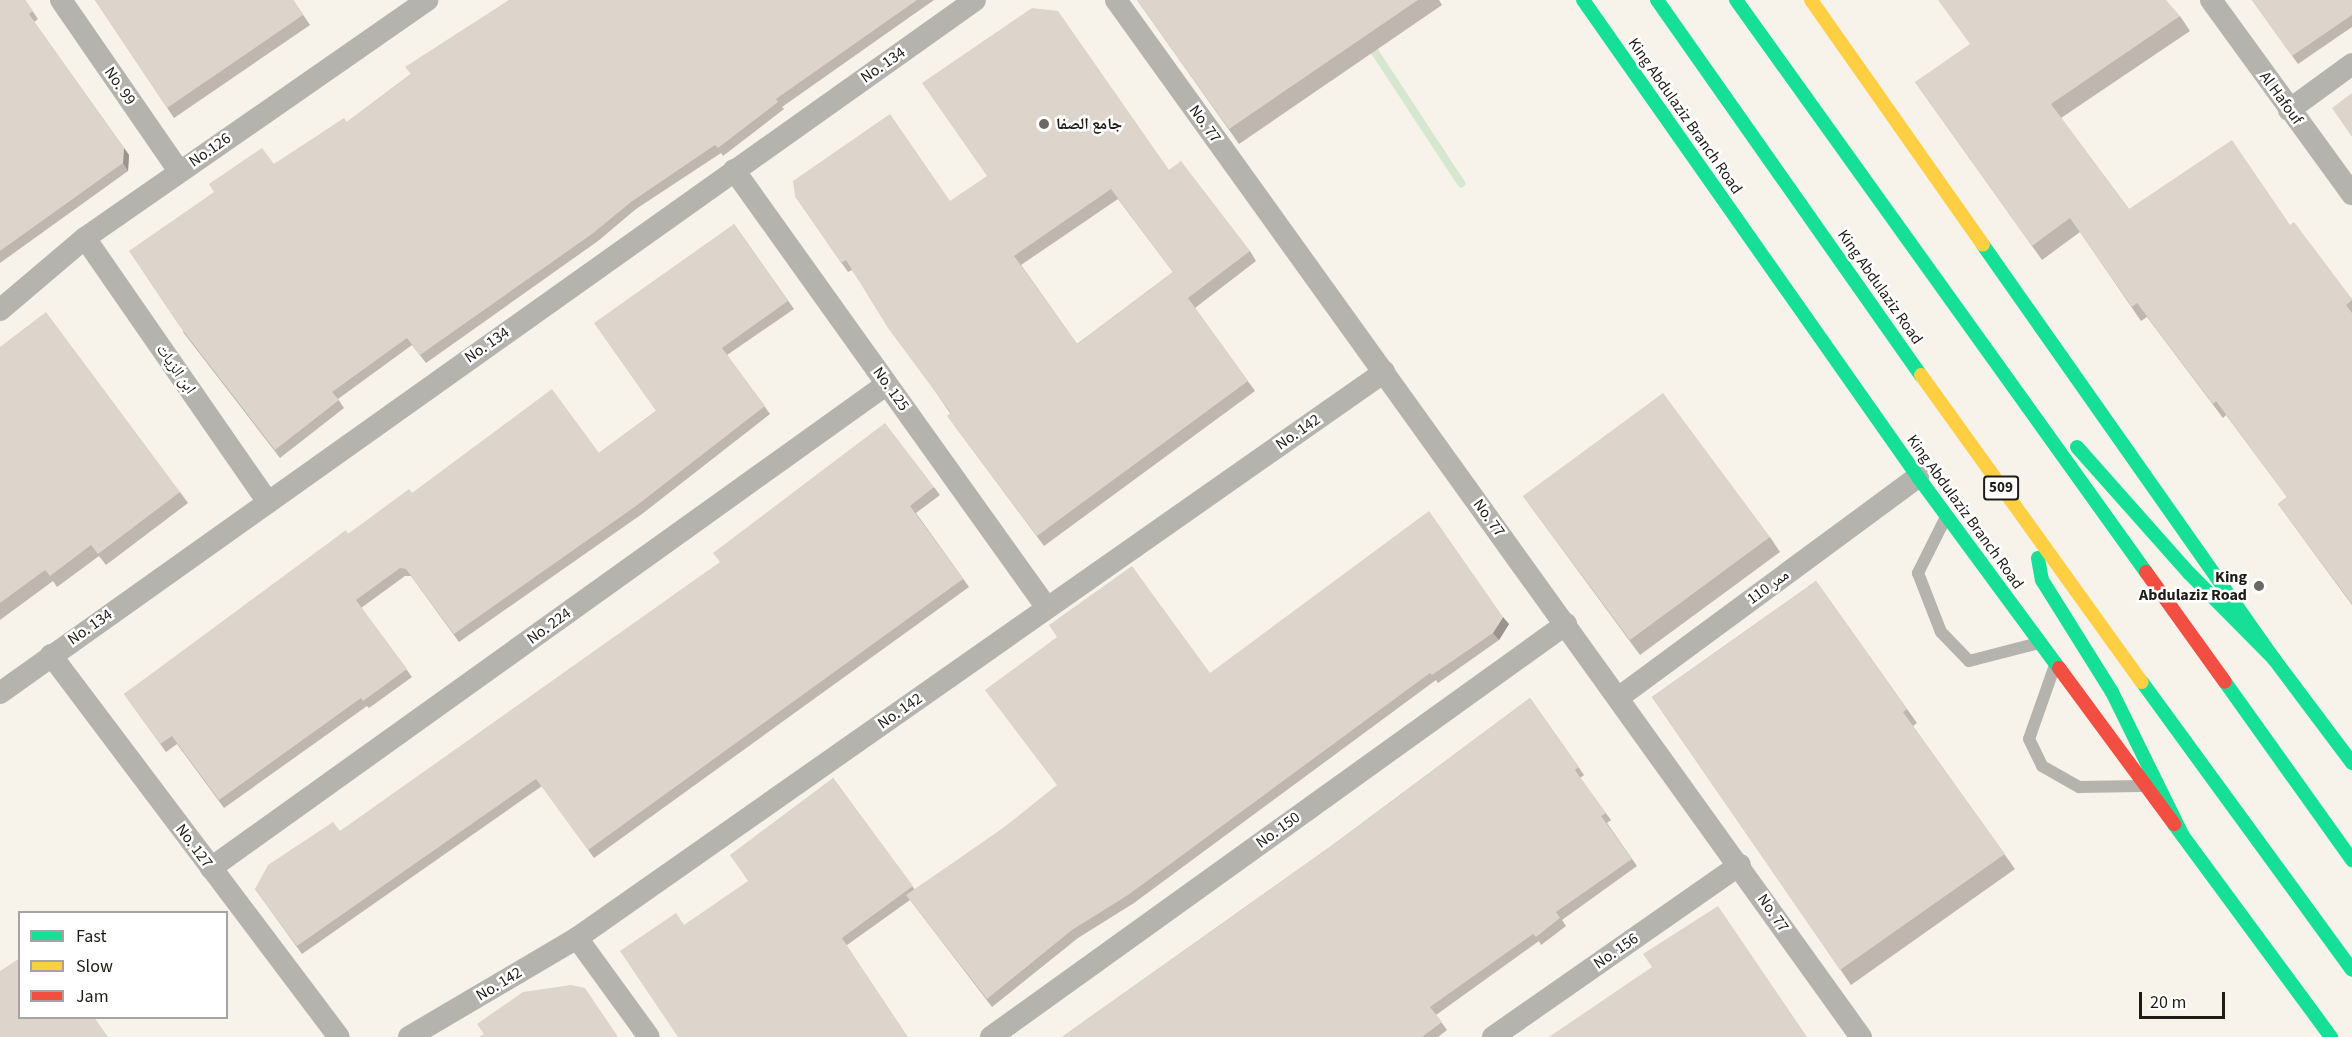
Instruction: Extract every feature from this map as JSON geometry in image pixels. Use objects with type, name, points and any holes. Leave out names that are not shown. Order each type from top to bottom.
[{"type":"main road","name":"King Abdulaziz Branch Road","points":[[1583,0],[1918,477],[2331,1037]]},
{"type":"main road","name":"King Abdulaziz Road","points":[[1657,0],[2033,533],[2352,970]]},
{"type":"main road","points":[[1736,0],[2352,860]]},
{"type":"main road","points":[[1811,0],[2274,659],[2352,763]]},
{"type":"main road","points":[[1994,362],[2121,493],[2189,573],[2274,659]]},
{"type":"main road","points":[[2033,533],[2042,580],[2112,692],[2183,837]]},
{"type":"street","name":"No. 99","points":[[61,0],[179,171]]},
{"type":"street","name":"No.126","points":[[0,310],[85,238],[428,0]]},
{"type":"street","name":"No. 134","points":[[0,693],[267,501],[975,0]]},
{"type":"street","name":"No. 77","points":[[1116,0],[1740,865],[1861,1037]]},
{"type":"street","name":"Al Hafouf","points":[[2211,0],[2352,194]]},
{"type":"street","points":[[2289,110],[2352,64]]},
{"type":"street","name":"No. 125","points":[[734,170],[1047,608]]},
{"type":"street","name":"ابن الزيات","points":[[85,238],[267,501]]},
{"type":"street","name":"No. 142","points":[[409,1037],[577,938],[1384,372]]},
{"type":"street","name":"No. 224","points":[[211,868],[887,384]]},
{"type":"street","name":"110 ممر","points":[[1618,698],[1918,477]]},
{"type":"street","name":"No. 150","points":[[991,1037],[1566,624]]},
{"type":"street","name":"No. 127","points":[[51,655],[339,1037]]},
{"type":"street","name":"No. 156","points":[[1493,1037],[1740,865]]},
{"type":"street","points":[[577,938],[649,1037]]},
{"type":"lane","points":[[1947,516],[1918,573],[1941,632],[1969,661],[2040,643]]},
{"type":"lane","points":[[2056,664],[2029,739],[2042,766],[2079,787],[2145,785]]},
{"type":"building","points":[[0,0],[25,0],[33,11],[29,14],[124,148],[123,163],[0,251]]},
{"type":"building","points":[[95,0],[293,0],[303,15],[167,108]]},
{"type":"building","points":[[509,0],[917,0],[776,99],[778,102],[718,148],[715,145],[631,202],[592,234],[420,355],[407,338],[332,392],[339,400],[275,450],[178,324],[129,251],[214,192],[209,184],[262,148],[274,164],[344,118],[347,122],[411,74],[405,67]]},
{"type":"building","points":[[1137,0],[1418,0],[1229,129]]},
{"type":"building","points":[[1938,0],[2166,0],[2180,16],[2051,104],[2129,209],[2232,140],[2290,225],[2294,222],[2352,299],[2346,305],[2352,313],[2352,604],[2278,504],[2287,497],[2216,401],[2213,404],[2137,303],[2132,307],[2070,218],[2032,246],[1915,82],[1970,44]]},
{"type":"building","points":[[2252,0],[2352,0],[2352,15],[2292,56]]},
{"type":"building","points":[[1032,8],[1058,11],[1169,170],[1181,161],[1250,251],[1188,298],[1248,381],[1037,536],[947,416],[951,413],[888,328],[846,260],[841,263],[795,196],[793,181],[890,114],[950,201],[987,176],[922,83]],"holes":[[[1111,189],[1173,272],[1077,344],[1014,256]]]},
{"type":"building","points":[[2352,93],[2352,137],[2332,108]]},
{"type":"building","points":[[734,224],[788,301],[722,348],[765,406],[636,506],[454,634],[406,569],[400,568],[356,600],[407,669],[363,701],[361,698],[219,800],[172,736],[160,744],[124,694],[346,530],[348,534],[409,489],[412,493],[552,389],[599,453],[656,411],[594,323]]},
{"type":"building","points":[[46,312],[180,492],[98,554],[91,545],[50,576],[45,570],[0,603],[0,347]]},
{"type":"building","points":[[1663,393],[1770,537],[1630,640],[1523,496]]},
{"type":"building","points":[[885,423],[934,487],[910,506],[963,579],[588,850],[536,779],[297,946],[255,889],[268,865],[333,822],[340,831],[720,562],[713,553]]},
{"type":"building","points":[[1429,511],[1503,617],[1493,633],[1432,675],[1430,673],[1128,895],[1072,930],[987,999],[906,895],[1002,829],[1057,785],[985,690],[1057,637],[1049,625],[1132,566],[1210,673]]},
{"type":"building","points":[[1816,581],[1907,709],[1903,712],[2005,854],[1840,970],[1652,697]]},
{"type":"building","points":[[1530,698],[1579,767],[1575,770],[1606,813],[1601,816],[1632,859],[1556,912],[1560,918],[1536,937],[1533,934],[1430,1007],[1442,1022],[1422,1037],[1062,1037],[1334,844]]},
{"type":"building","points":[[833,778],[913,886],[842,938],[908,1037],[678,1037],[620,951],[676,913],[684,925],[748,881],[730,855]]},
{"type":"building","points":[[1718,906],[1807,1037],[1549,1037],[1652,967],[1643,954]]},
{"type":"building","points":[[18,959],[18,1019],[95,1019],[108,1037],[0,1037],[0,971]]},
{"type":"building","points":[[571,985],[585,988],[618,1037],[479,1037],[484,1034],[477,1024],[523,992]]},
{"type":"waterway","points":[[1369,43],[1461,183]]},
{"type":"traffic: fast","points":[[1583,0],[1918,477],[2059,668]]},
{"type":"traffic: fast","points":[[1657,0],[1921,375]]},
{"type":"traffic: fast","points":[[1736,0],[2146,572]]},
{"type":"traffic: fast","points":[[1983,245],[2274,659],[2352,763]]},
{"type":"traffic: fast","points":[[2077,447],[2189,573],[2274,659]]},
{"type":"traffic: fast","points":[[2038,558],[2042,580],[2112,692],[2183,836]]},
{"type":"traffic: fast","points":[[2142,682],[2352,970]]},
{"type":"traffic: fast","points":[[2225,682],[2352,860]]},
{"type":"traffic: fast","points":[[2174,824],[2331,1037]]},
{"type":"traffic: slow","points":[[1811,0],[1983,245]]},
{"type":"traffic: slow","points":[[1921,375],[2142,682]]},
{"type":"traffic: jam","points":[[2146,572],[2225,682]]},
{"type":"traffic: jam","points":[[2059,668],[2174,824]]},
{"type":"place","name":"جامع الصفا","points":[[1044,124]]},
{"type":"place","name":"King Abdulaziz Road","points":[[2259,586]]}]
